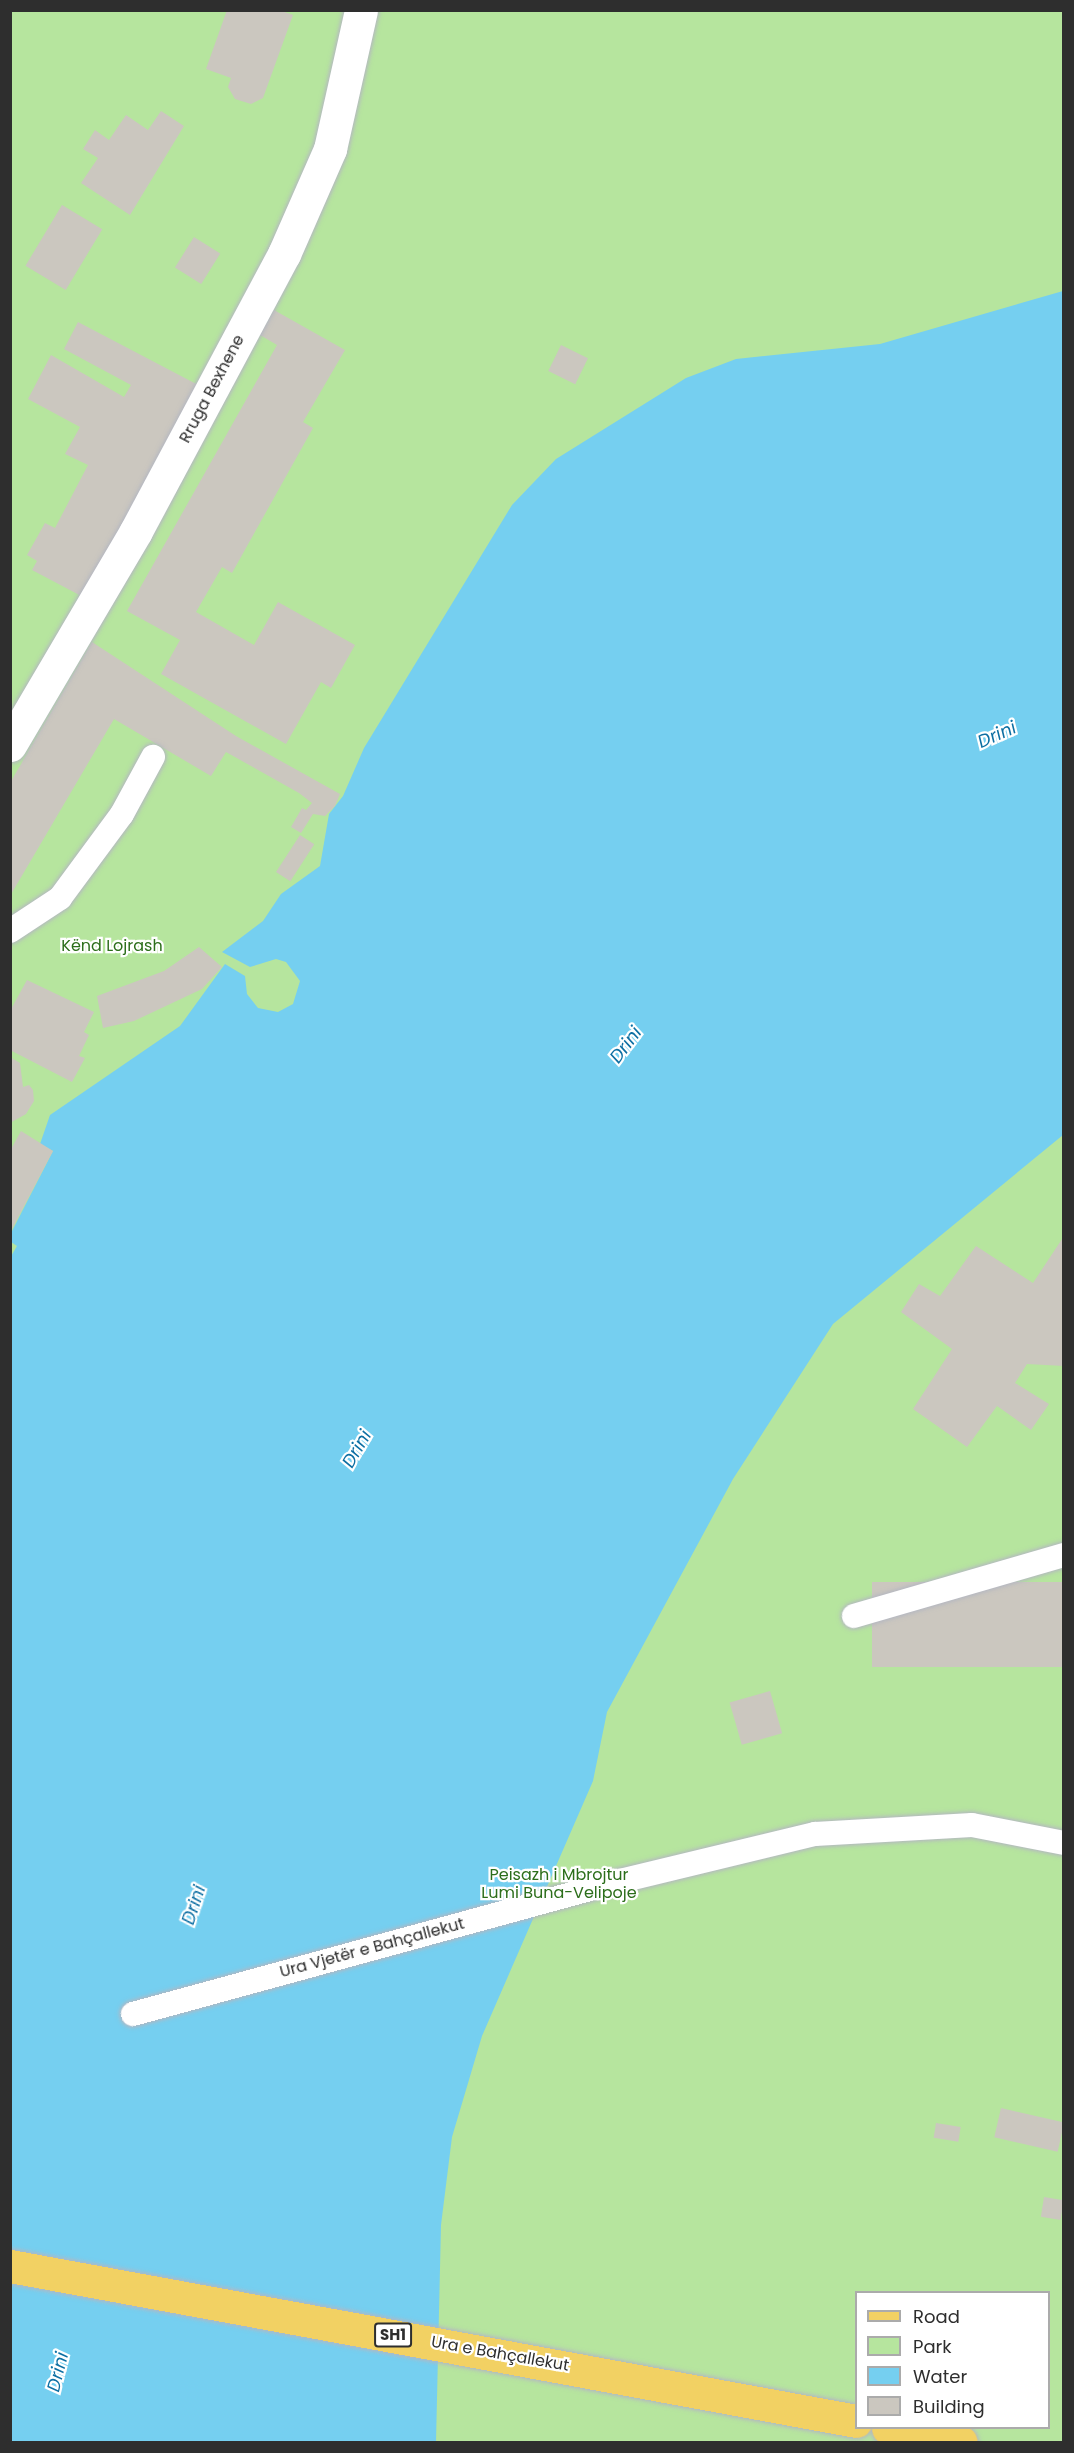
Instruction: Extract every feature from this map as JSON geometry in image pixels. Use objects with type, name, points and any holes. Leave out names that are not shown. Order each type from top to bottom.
[{"type":"main road","name":"Ura e Bahçallekut","points":[[10,2266],[776,2404],[855,2421]]},
{"type":"main road","points":[[898,2429],[961,2442]]},
{"type":"street","name":"Rruga Bexhene","points":[[10,745],[136,531],[284,254],[330,149],[362,10]]},
{"type":"lane","points":[[10,932],[60,898],[122,814],[153,757]]},
{"type":"lane","points":[[854,1616],[1064,1555]]},
{"type":"lane","name":"Ura Vjetër e Bahçallekut","points":[[133,2014],[612,1883],[815,1834],[906,1826],[972,1825],[1064,1843]]},
{"type":"green space","name":"Kënd Lojrash","points":[[11,11],[1063,11],[1063,449],[11,1820]]},
{"type":"green space","name":"Peisazh i Mbrojtur Lumi Buna-Velipoje","points":[[1063,473],[1063,2442],[11,2442]]},
{"type":"water","name":"Peisazh i Mbrojtur Lumi Buna-Velipoje","points":[[1063,291],[1063,1135],[833,1324],[733,1479],[607,1712],[593,1781],[482,2036],[452,2137],[441,2225],[436,2442],[11,2442],[10,1258],[17,1246],[11,1242],[11,1233],[53,1151],[40,1144],[50,1115],[180,1026],[225,964],[245,976],[247,994],[258,1008],[278,1012],[293,1004],[300,981],[286,962],[276,959],[250,967],[222,952],[263,921],[281,894],[320,866],[329,814],[343,796],[364,748],[512,505],[556,459],[686,378],[736,359],[880,344]]},
{"type":"building","points":[[227,10],[279,10],[293,15],[263,98],[251,104],[235,99],[228,87],[231,78],[206,69]]},
{"type":"building","points":[[161,111],[184,126],[130,215],[81,183],[98,158],[83,149],[95,130],[109,140],[126,115],[148,130]]},
{"type":"building","points":[[62,205],[102,229],[66,290],[25,266]]},
{"type":"building","points":[[194,237],[220,253],[201,284],[175,268]]},
{"type":"building","points":[[274,310],[345,350],[303,422],[313,428],[232,573],[222,567],[196,612],[254,645],[278,602],[355,645],[331,688],[321,682],[286,744],[161,674],[180,640],[127,611],[277,345],[260,335]]},
{"type":"building","points":[[78,322],[202,387],[85,598],[32,570],[37,561],[27,555],[45,523],[55,528],[88,465],[65,454],[80,427],[28,399],[51,355],[124,397],[131,385],[64,349]]},
{"type":"building","points":[[561,345],[588,358],[575,384],[548,371]]},
{"type":"building","points":[[92,642],[236,736],[340,794],[335,806],[325,816],[313,814],[301,833],[291,827],[302,808],[306,810],[312,803],[299,793],[226,752],[211,776],[114,719],[10,896],[10,783]]},
{"type":"building","points":[[300,835],[314,844],[290,881],[276,872]]},
{"type":"building","points":[[199,947],[222,967],[202,989],[134,1021],[103,1028],[97,996],[164,971]]},
{"type":"building","points":[[27,980],[94,1012],[84,1032],[89,1035],[79,1056],[85,1058],[72,1082],[10,1050],[10,1011]]},
{"type":"building","points":[[10,1057],[20,1063],[23,1087],[29,1085],[33,1090],[34,1101],[26,1114],[10,1123]]},
{"type":"building","points":[[21,1131],[53,1151],[10,1233],[10,1151]]},
{"type":"building","points":[[1064,1236],[1064,1366],[1027,1364],[1015,1383],[1049,1404],[1031,1430],[997,1406],[967,1447],[913,1409],[952,1349],[901,1312],[919,1284],[940,1296],[976,1246],[1033,1283]]},
{"type":"building","points":[[872,1582],[1064,1582],[1064,1667],[872,1667]]},
{"type":"building","points":[[770,1691],[782,1733],[742,1745],[730,1703]]},
{"type":"building","points":[[1001,2108],[1064,2123],[1058,2152],[994,2137]]},
{"type":"building","points":[[936,2123],[961,2127],[958,2142],[934,2138]]},
{"type":"building","points":[[1044,2197],[1064,2200],[1061,2220],[1041,2217]]},
{"type":"water label","name":"Drini","points":[[997,735]]},
{"type":"water label","name":"Drini","points":[[626,1045]]},
{"type":"water label","name":"Drini","points":[[357,1449]]},
{"type":"water label","name":"Drini","points":[[194,1905]]},
{"type":"water label","name":"Drini","points":[[58,2372]]}]
